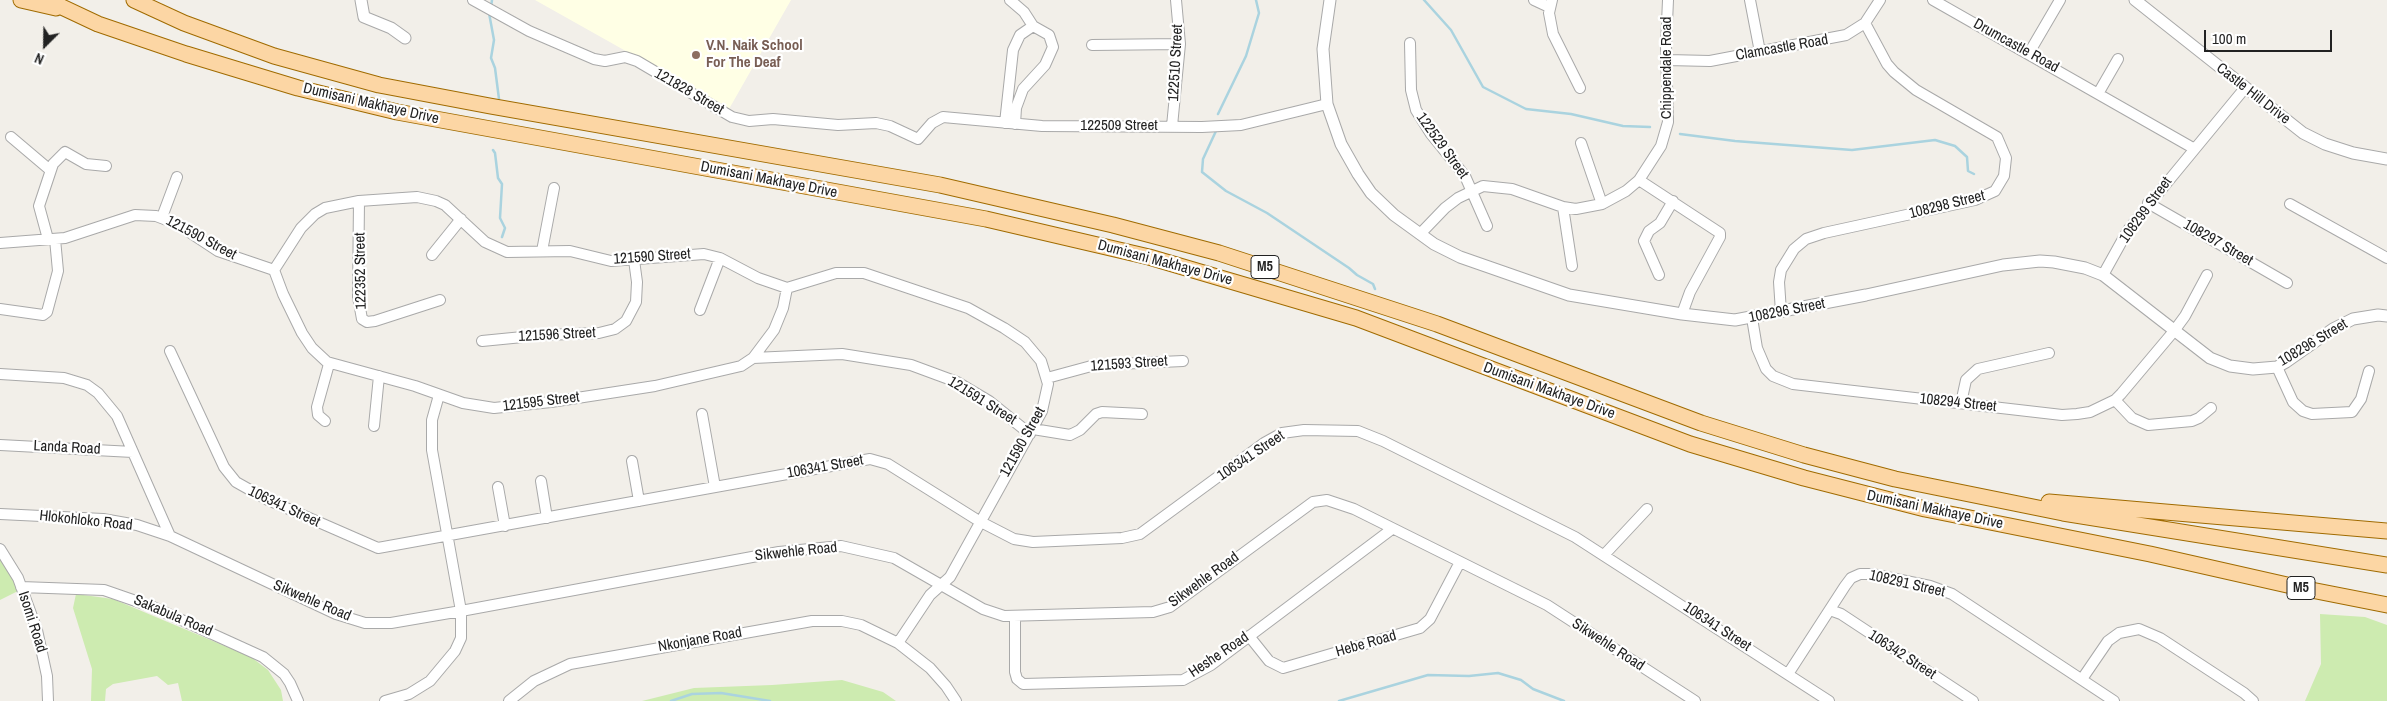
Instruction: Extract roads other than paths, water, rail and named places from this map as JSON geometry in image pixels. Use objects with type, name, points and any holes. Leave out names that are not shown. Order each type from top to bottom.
[{"type":"main road","points":[[21,0],[68,11]]},
{"type":"main road","name":"Dumisani Makhaye Drive","points":[[47,0],[68,11],[132,36],[289,86],[397,112],[986,219],[1149,257],[1356,318],[1690,444],[1804,478],[1925,509],[2150,554],[2387,605]]},
{"type":"main road","name":"Dumisani Makhaye Drive","points":[[134,0],[184,23],[266,53],[379,85],[472,103],[922,181],[1113,225],[1227,256],[1370,301],[1701,423],[1850,467],[1968,495],[2072,515],[2387,565]]},
{"type":"main road","points":[[1968,495],[2254,518],[2387,531]]},
{"type":"main road","points":[[2366,601],[2387,609]]},
{"type":"street","points":[[361,0],[364,17],[390,28],[405,38]]},
{"type":"street","name":"121828 Street","points":[[473,0],[529,32],[594,59],[605,61],[625,57],[637,61],[736,118],[749,121],[773,119],[838,125],[876,123],[890,126],[918,139]]},
{"type":"street","points":[[1010,0],[1024,12],[1033,26],[1049,35],[1054,47],[1045,65],[1023,89],[1010,124]]},
{"type":"street","name":"122510 Street","points":[[1172,126],[1180,44],[1176,0]]},
{"type":"street","name":"108296 Street","points":[[1330,0],[1323,50],[1327,104],[1341,144],[1371,192],[1394,215],[1420,234],[1460,256],[1569,295],[1720,320],[1752,318],[2022,262],[2040,260],[2068,264],[2103,275],[2210,358],[2230,366],[2252,369],[2276,367],[2345,323],[2362,317],[2387,316]]},
{"type":"street","points":[[1534,0],[1550,3],[1550,24],[1555,42],[1580,88]]},
{"type":"street","name":"Chippendale Road","points":[[1420,234],[1445,208],[1473,189],[1482,186],[1501,187],[1563,207],[1588,208],[1602,204],[1626,191],[1639,180],[1655,158],[1665,135],[1668,107],[1668,0]]},
{"type":"street","points":[[1750,0],[1760,52]]},
{"type":"street","points":[[1865,24],[1880,0]]},
{"type":"street","name":"Drumcastle Road","points":[[1934,0],[2099,92],[2194,148]]},
{"type":"street","points":[[2029,53],[2060,0]]},
{"type":"street","name":"Castle Hill Drive","points":[[2135,0],[2303,133],[2326,144],[2353,153],[2387,159]]},
{"type":"street","name":"Clamcastle Road","points":[[1667,60],[1710,61],[1760,52],[1846,35],[1865,24]]},
{"type":"street","name":"108298 Street","points":[[1781,312],[1779,282],[1781,270],[1794,249],[1806,240],[1824,233],[1975,200],[1995,191],[2004,176],[2006,158],[2002,144],[1997,137],[1916,90],[1894,72],[1865,24]]},
{"type":"street","points":[[1010,124],[1015,44],[1020,34],[1033,26]]},
{"type":"street","name":"122529 Street","points":[[1410,43],[1411,90],[1416,110],[1431,134],[1460,167],[1473,189],[1488,226]]},
{"type":"street","points":[[1092,45],[1180,44]]},
{"type":"street","points":[[2099,92],[2118,59]]},
{"type":"street","points":[[2194,148],[2245,88]]},
{"type":"street","name":"122509 Street","points":[[918,139],[932,123],[943,117],[1010,124],[1241,125],[1327,104]]},
{"type":"street","points":[[12,138],[50,170]]},
{"type":"street","points":[[1581,143],[1602,204]]},
{"type":"street","name":"108299 Street","points":[[2103,275],[2128,230],[2194,148]]},
{"type":"street","points":[[0,309],[43,315],[47,312],[58,271],[52,239],[39,206],[50,170],[65,152],[86,164],[106,166]]},
{"type":"street","points":[[162,217],[177,177]]},
{"type":"street","points":[[1639,180],[1718,230],[1720,237],[1690,292],[1682,314]]},
{"type":"street","points":[[542,251],[554,188]]},
{"type":"street","name":"121590 Street","points":[[0,243],[76,236],[134,215],[162,217],[177,224],[218,251],[274,270],[301,228],[315,214],[338,204],[359,201],[425,198],[444,205],[485,242],[501,250],[514,253],[570,252],[603,260],[634,260],[704,254],[720,258],[758,278],[787,288]]},
{"type":"street","name":"122352 Street","points":[[359,201],[358,297],[362,319],[366,322],[371,322],[440,300]]},
{"type":"street","points":[[1659,275],[1644,240],[1649,231],[1660,223],[1673,201]]},
{"type":"street","name":"108297 Street","points":[[2148,203],[2287,283]]},
{"type":"street","points":[[2290,204],[2387,258]]},
{"type":"street","points":[[1563,207],[1572,266]]},
{"type":"street","points":[[432,255],[461,219]]},
{"type":"street","points":[[700,310],[720,258]]},
{"type":"street","name":"121596 Street","points":[[482,341],[543,335],[599,333],[615,329],[626,321],[636,302],[637,282],[634,260]]},
{"type":"street","points":[[274,270],[282,294],[302,333],[312,348],[329,364],[317,407],[318,415],[325,421]]},
{"type":"street","points":[[787,288],[836,273],[854,272],[910,287],[968,308],[1004,328],[1033,350],[1041,361],[1047,378]]},
{"type":"street","name":"108294 Street","points":[[1752,318],[1761,359],[1773,376],[1792,384],[2062,415],[2077,414],[2090,412],[2115,400],[2174,331],[2207,275]]},
{"type":"street","name":"121595 Street","points":[[329,364],[379,376],[482,407],[507,408],[695,378],[736,368],[753,358],[774,330],[783,308],[787,288]]},
{"type":"street","name":"106341 Street","points":[[170,351],[224,467],[243,487],[372,547],[384,548],[860,461],[876,460],[888,464],[1006,536],[1026,541],[1133,537],[1148,529],[1274,437],[1288,431],[1352,430],[1372,436],[1575,537],[1829,701]]},
{"type":"street","points":[[1961,403],[1966,380],[1978,369],[2049,353]]},
{"type":"street","name":"121591 Street","points":[[753,358],[842,354],[911,365],[948,378],[989,401],[1032,431]]},
{"type":"street","name":"121593 Street","points":[[1047,378],[1095,365],[1183,361]]},
{"type":"street","points":[[2276,367],[2293,402],[2303,411],[2312,414],[2352,412],[2361,399],[2369,372]]},
{"type":"street","points":[[0,374],[64,378],[86,385],[98,393],[111,406],[170,536]]},
{"type":"street","points":[[374,426],[379,376]]},
{"type":"street","name":"121590 Street","points":[[980,521],[1032,431],[1046,399],[1047,378]]},
{"type":"street","points":[[385,701],[419,689],[445,665],[461,638],[461,611],[432,444],[432,420],[439,395]]},
{"type":"street","points":[[2115,400],[2132,418],[2148,424],[2192,421],[2200,418],[2211,408]]},
{"type":"street","points":[[1032,431],[1070,434],[1080,430],[1096,414],[1102,412],[1142,414]]},
{"type":"street","points":[[702,414],[715,487]]},
{"type":"street","name":"Landa Road","points":[[0,445],[133,452]]},
{"type":"street","points":[[632,461],[639,501]]},
{"type":"street","points":[[541,481],[547,518]]},
{"type":"street","points":[[498,487],[505,526]]},
{"type":"street","name":"Sikwehle Road","points":[[170,536],[352,620],[365,623],[392,623],[810,548],[840,546],[884,555],[907,564],[941,586],[983,609],[1015,617],[1153,612],[1170,607],[1295,514],[1318,500],[1334,501],[1547,605],[1695,701]]},
{"type":"street","points":[[1604,555],[1647,508]]},
{"type":"street","name":"Hlokohloko Road","points":[[0,514],[102,520],[136,525],[170,536]]},
{"type":"street","points":[[898,643],[930,594],[950,576],[980,521]]},
{"type":"street","name":"Heshe Road","points":[[1015,617],[1015,672],[1020,682],[1026,685],[1183,680],[1211,665],[1392,529]]},
{"type":"street","name":"Isomi Road","points":[[0,548],[22,587],[42,650],[48,701]]},
{"type":"street","name":"Hebe Road","points":[[1249,636],[1269,661],[1283,668],[1420,628],[1430,619],[1460,562]]},
{"type":"street","name":"108291 Street","points":[[1788,674],[1851,578],[1860,574],[1872,574],[1930,586],[1956,596],[2114,701]]},
{"type":"street","name":"Sakabula Road","points":[[22,587],[104,590],[153,607],[263,657],[284,674],[298,701]]},
{"type":"street","name":"106342 Street","points":[[1830,610],[1841,614],[1973,701]]},
{"type":"street","name":"Nkonjane Road","points":[[509,701],[534,682],[570,664],[785,624],[812,621],[842,621],[861,625],[898,643],[930,668],[956,701]]},
{"type":"street","points":[[2082,679],[2108,641],[2119,634],[2139,629],[2160,638],[2244,693],[2253,701]]},
{"type":"waterway","points":[[491,7],[492,0]]},
{"type":"waterway","points":[[1218,114],[1246,56],[1259,13],[1256,0]]},
{"type":"waterway","points":[[1424,0],[1451,30],[1483,87],[1526,109],[1571,114],[1623,126],[1650,127]]},
{"type":"waterway","points":[[489,13],[494,40],[491,58],[495,68],[499,99]]},
{"type":"waterway","points":[[1216,131],[1203,159],[1202,172],[1226,191],[1267,213],[1373,284],[1375,289]]},
{"type":"waterway","points":[[1680,134],[1735,141],[1852,150],[1935,140],[1955,146],[1967,157],[1968,171],[1974,174]]},
{"type":"waterway","points":[[493,150],[498,178],[502,184],[500,218],[505,228],[502,237]]},
{"type":"waterway","points":[[1339,701],[1428,675],[1469,676],[1498,673],[1521,680],[1533,689],[1564,701]]},
{"type":"waterway","points":[[671,701],[692,694],[721,693],[770,701]]},
{"type":"place","name":"V.N. Naik School For The Deaf","points":[[696,55]]}]
